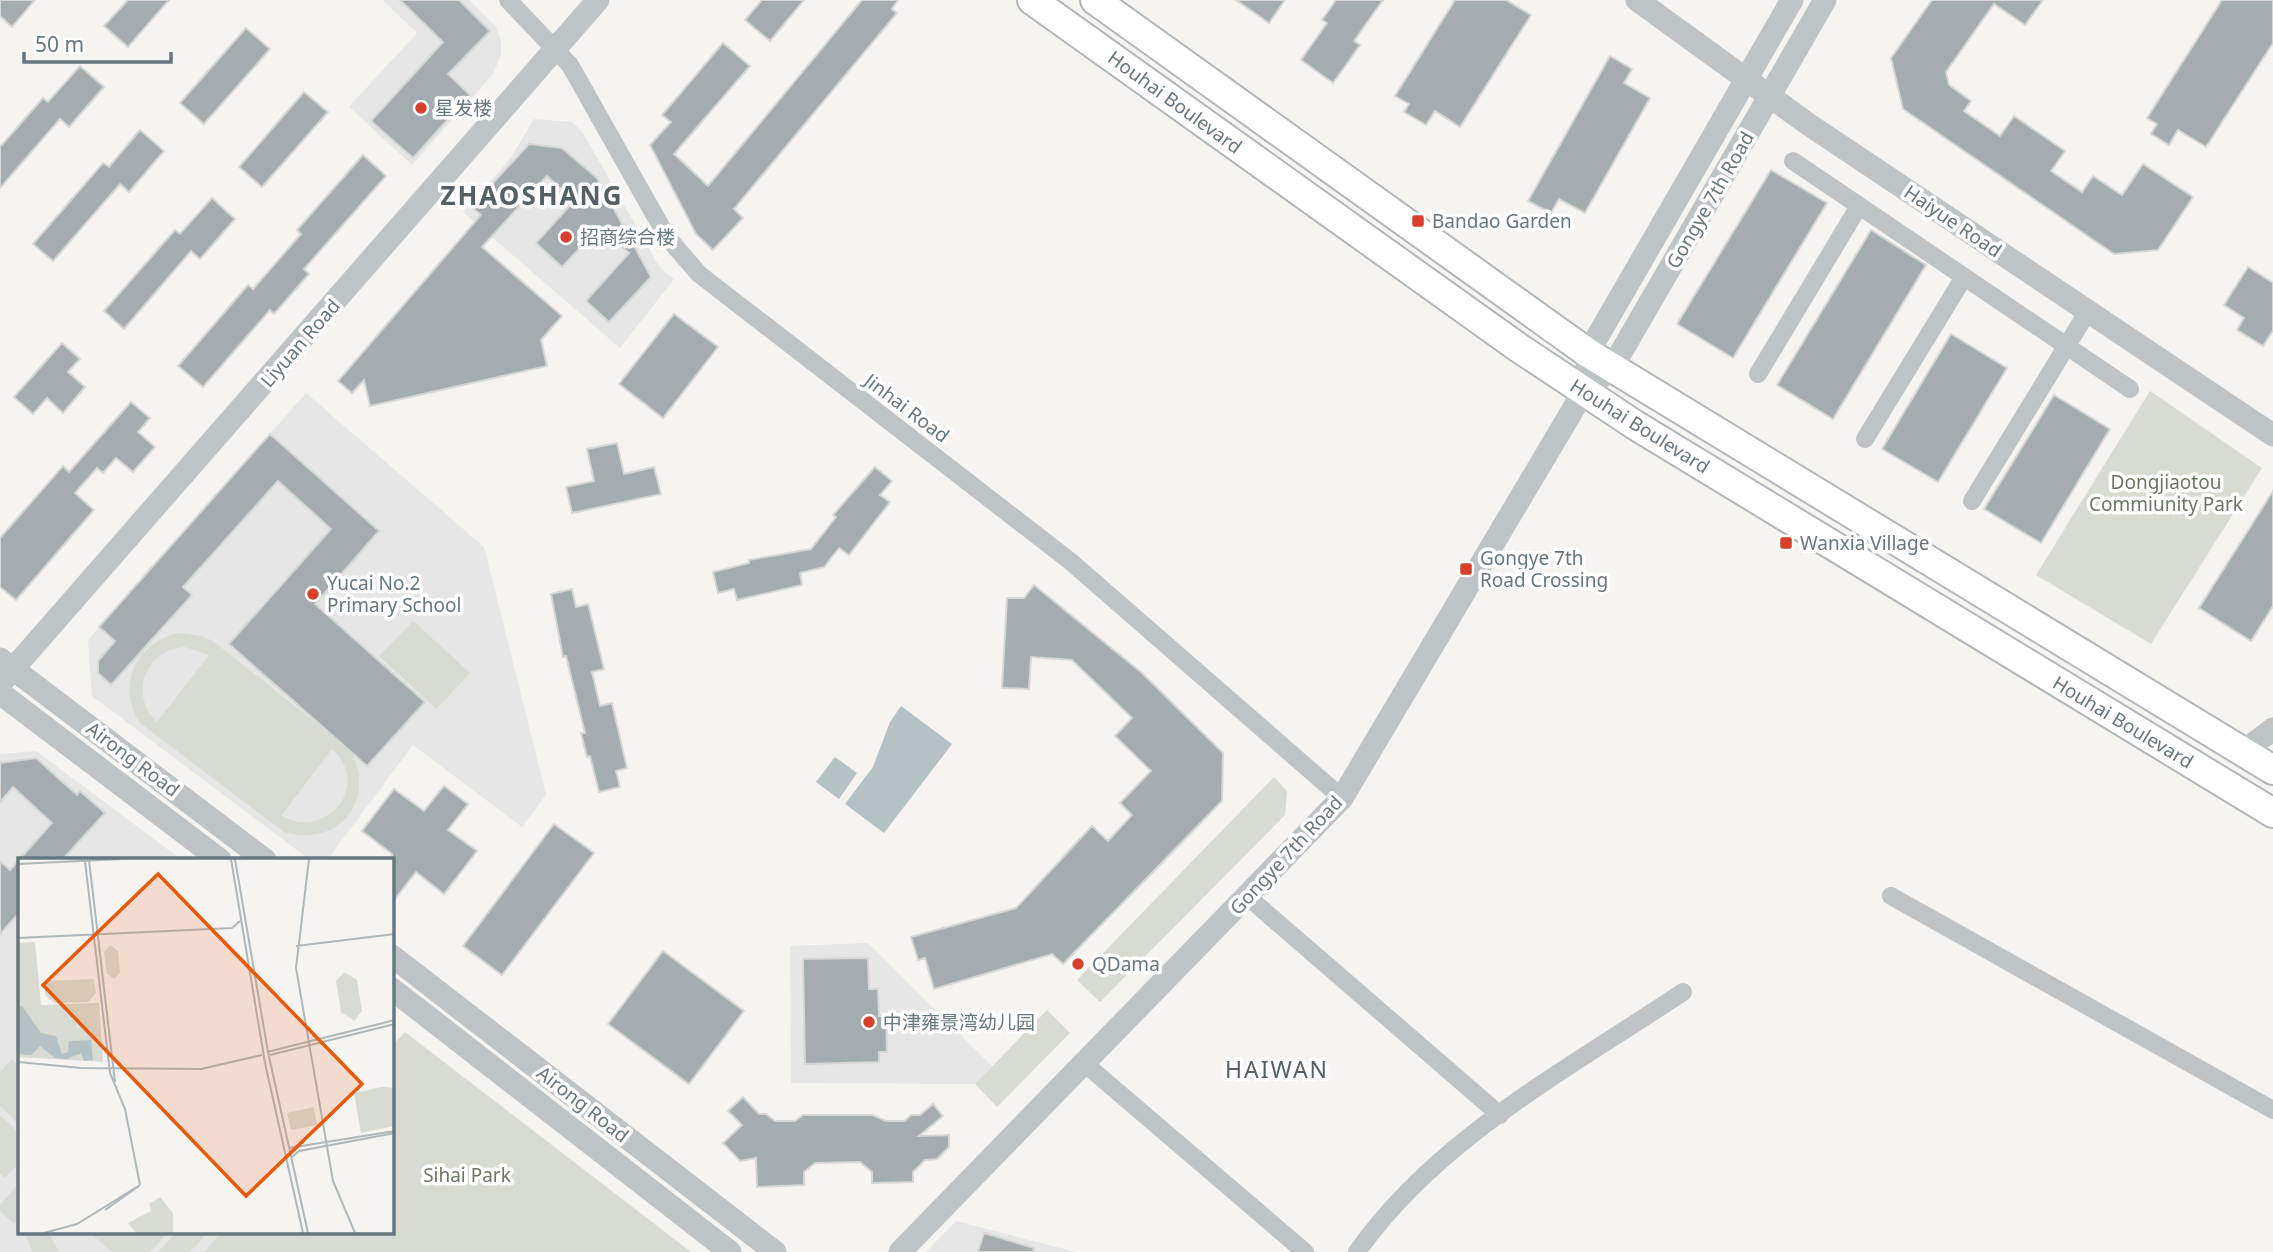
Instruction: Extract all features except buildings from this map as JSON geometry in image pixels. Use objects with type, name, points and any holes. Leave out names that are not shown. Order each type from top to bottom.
[{"type":"main road","name":"Houhai Boulevard","points":[[1032,0],[1584,391],[2273,813]]},
{"type":"main road","name":"Houhai Boulevard","points":[[1095,0],[1588,353],[2273,771]]},
{"type":"street","name":"Jinhai Road","points":[[508,0],[570,65],[667,237],[699,274],[1070,561],[1342,798]]},
{"type":"street","name":"Liyuan Road","points":[[5,671],[598,0]]},
{"type":"street","name":"Haiyue Road","points":[[1637,0],[1770,97],[2273,435]]},
{"type":"street","name":"Gongye 7th Road","points":[[1584,391],[1588,353],[1792,0]]},
{"type":"street","name":"Gongye 7th Road","points":[[900,1252],[1342,798],[1584,391],[1612,368],[1825,0]]},
{"type":"street","points":[[1793,161],[2130,390]]},
{"type":"street","points":[[1758,374],[1859,206]]},
{"type":"street","points":[[1866,439],[1964,277]]},
{"type":"street","points":[[1972,501],[2088,311]]},
{"type":"street","name":"Airong Road","points":[[5,671],[262,858]]},
{"type":"street","name":"Airong Road","points":[[0,693],[217,858]]},
{"type":"street","points":[[2243,752],[2273,729]]},
{"type":"street","points":[[1891,896],[2273,1110]]},
{"type":"street","points":[[1248,897],[1500,1115]]},
{"type":"street","name":"Airong Road","points":[[394,959],[775,1252]]},
{"type":"street","name":"Airong Road","points":[[394,991],[730,1252]]},
{"type":"street","points":[[1357,1252],[1401,1199],[1464,1142],[1683,992]]},
{"type":"street","points":[[1084,1063],[1305,1252]]},
{"type":"shaded area","points":[[383,0],[469,0],[496,27],[501,40],[501,55],[493,74],[412,165],[349,107],[417,33]]},
{"type":"shaded area","points":[[534,119],[572,122],[583,133],[660,268],[674,279],[620,348],[463,212],[510,159]]},
{"type":"shaded area","name":"Yucai No.2 Primary School","points":[[306,393],[484,547],[546,795],[522,827],[413,745],[328,858],[307,858],[92,696],[88,640]]},
{"type":"shaded area","points":[[901,706],[952,744],[884,833],[845,804],[873,767],[890,722]]},
{"type":"shaded area","points":[[36,751],[179,858],[18,858],[18,1234],[220,1234],[204,1252],[0,1252],[0,754]]},
{"type":"shaded area","points":[[835,757],[857,773],[839,799],[816,782]]},
{"type":"shaded area","name":"中津雍景湾幼儿园","points":[[868,943],[992,1066],[975,1084],[791,1083],[790,946]]},
{"type":"shaded area","points":[[956,1221],[1076,1252],[926,1252]]},
{"type":"green space","name":"Dongjiaotou Commiunity Park","points":[[2150,391],[2262,468],[2151,644],[2036,575]]},
{"type":"green space","points":[[413,621],[470,673],[436,709],[379,656]]},
{"type":"green space","points":[[178,633],[201,636],[213,641],[350,750],[357,768],[359,786],[356,802],[348,816],[321,833],[303,835],[284,832],[139,722],[130,693],[134,667],[151,646]],"holes":[[[185,647],[209,655],[157,722],[148,711],[144,699],[145,675],[160,656]],[[332,749],[343,763],[348,778],[346,792],[339,805],[328,815],[314,821],[298,822],[281,816]]]},
{"type":"green space","points":[[1274,777],[1287,791],[1285,815],[1100,1002],[1077,980]]},
{"type":"green space","points":[[1047,1010],[1070,1033],[997,1107],[975,1084]]},
{"type":"green space","name":"Sihai Park","points":[[405,1032],[691,1252],[204,1252],[220,1234],[394,1234],[394,1044]]},
{"type":"green space","points":[[12,1059],[18,1065],[18,1123],[0,1106],[0,1072]]},
{"type":"green space","points":[[0,1115],[18,1132],[18,1164],[5,1178],[0,1173]]},
{"type":"green space","points":[[18,1184],[18,1219],[14,1224],[0,1211],[0,1205]]},
{"type":"green space","points":[[25,1234],[50,1234],[59,1252],[32,1252]]},
{"type":"green space","points":[[91,1234],[166,1234],[150,1252],[112,1252]]},
{"type":"green space","points":[[175,1234],[206,1234],[190,1252],[158,1252]]},
{"type":"place","name":"星发楼","points":[[421,108]]},
{"type":"place","name":"Bandao Garden","points":[[1418,221]]},
{"type":"place","name":"招商综合楼","points":[[566,237]]},
{"type":"place","name":"Wanxia Village","points":[[1786,543]]},
{"type":"place","name":"Gongye 7th Road Crossing","points":[[1466,569]]},
{"type":"place","name":"Yucai No.2 Primary School","points":[[313,594]]},
{"type":"place","name":"QDama","points":[[1078,964]]},
{"type":"place","name":"中津雍景湾幼儿园","points":[[869,1022]]},
{"type":"district","name":"ZHAOSHANG","points":[[532,196]]},
{"type":"district","name":"HAIWAN","points":[[1277,1070]]}]
